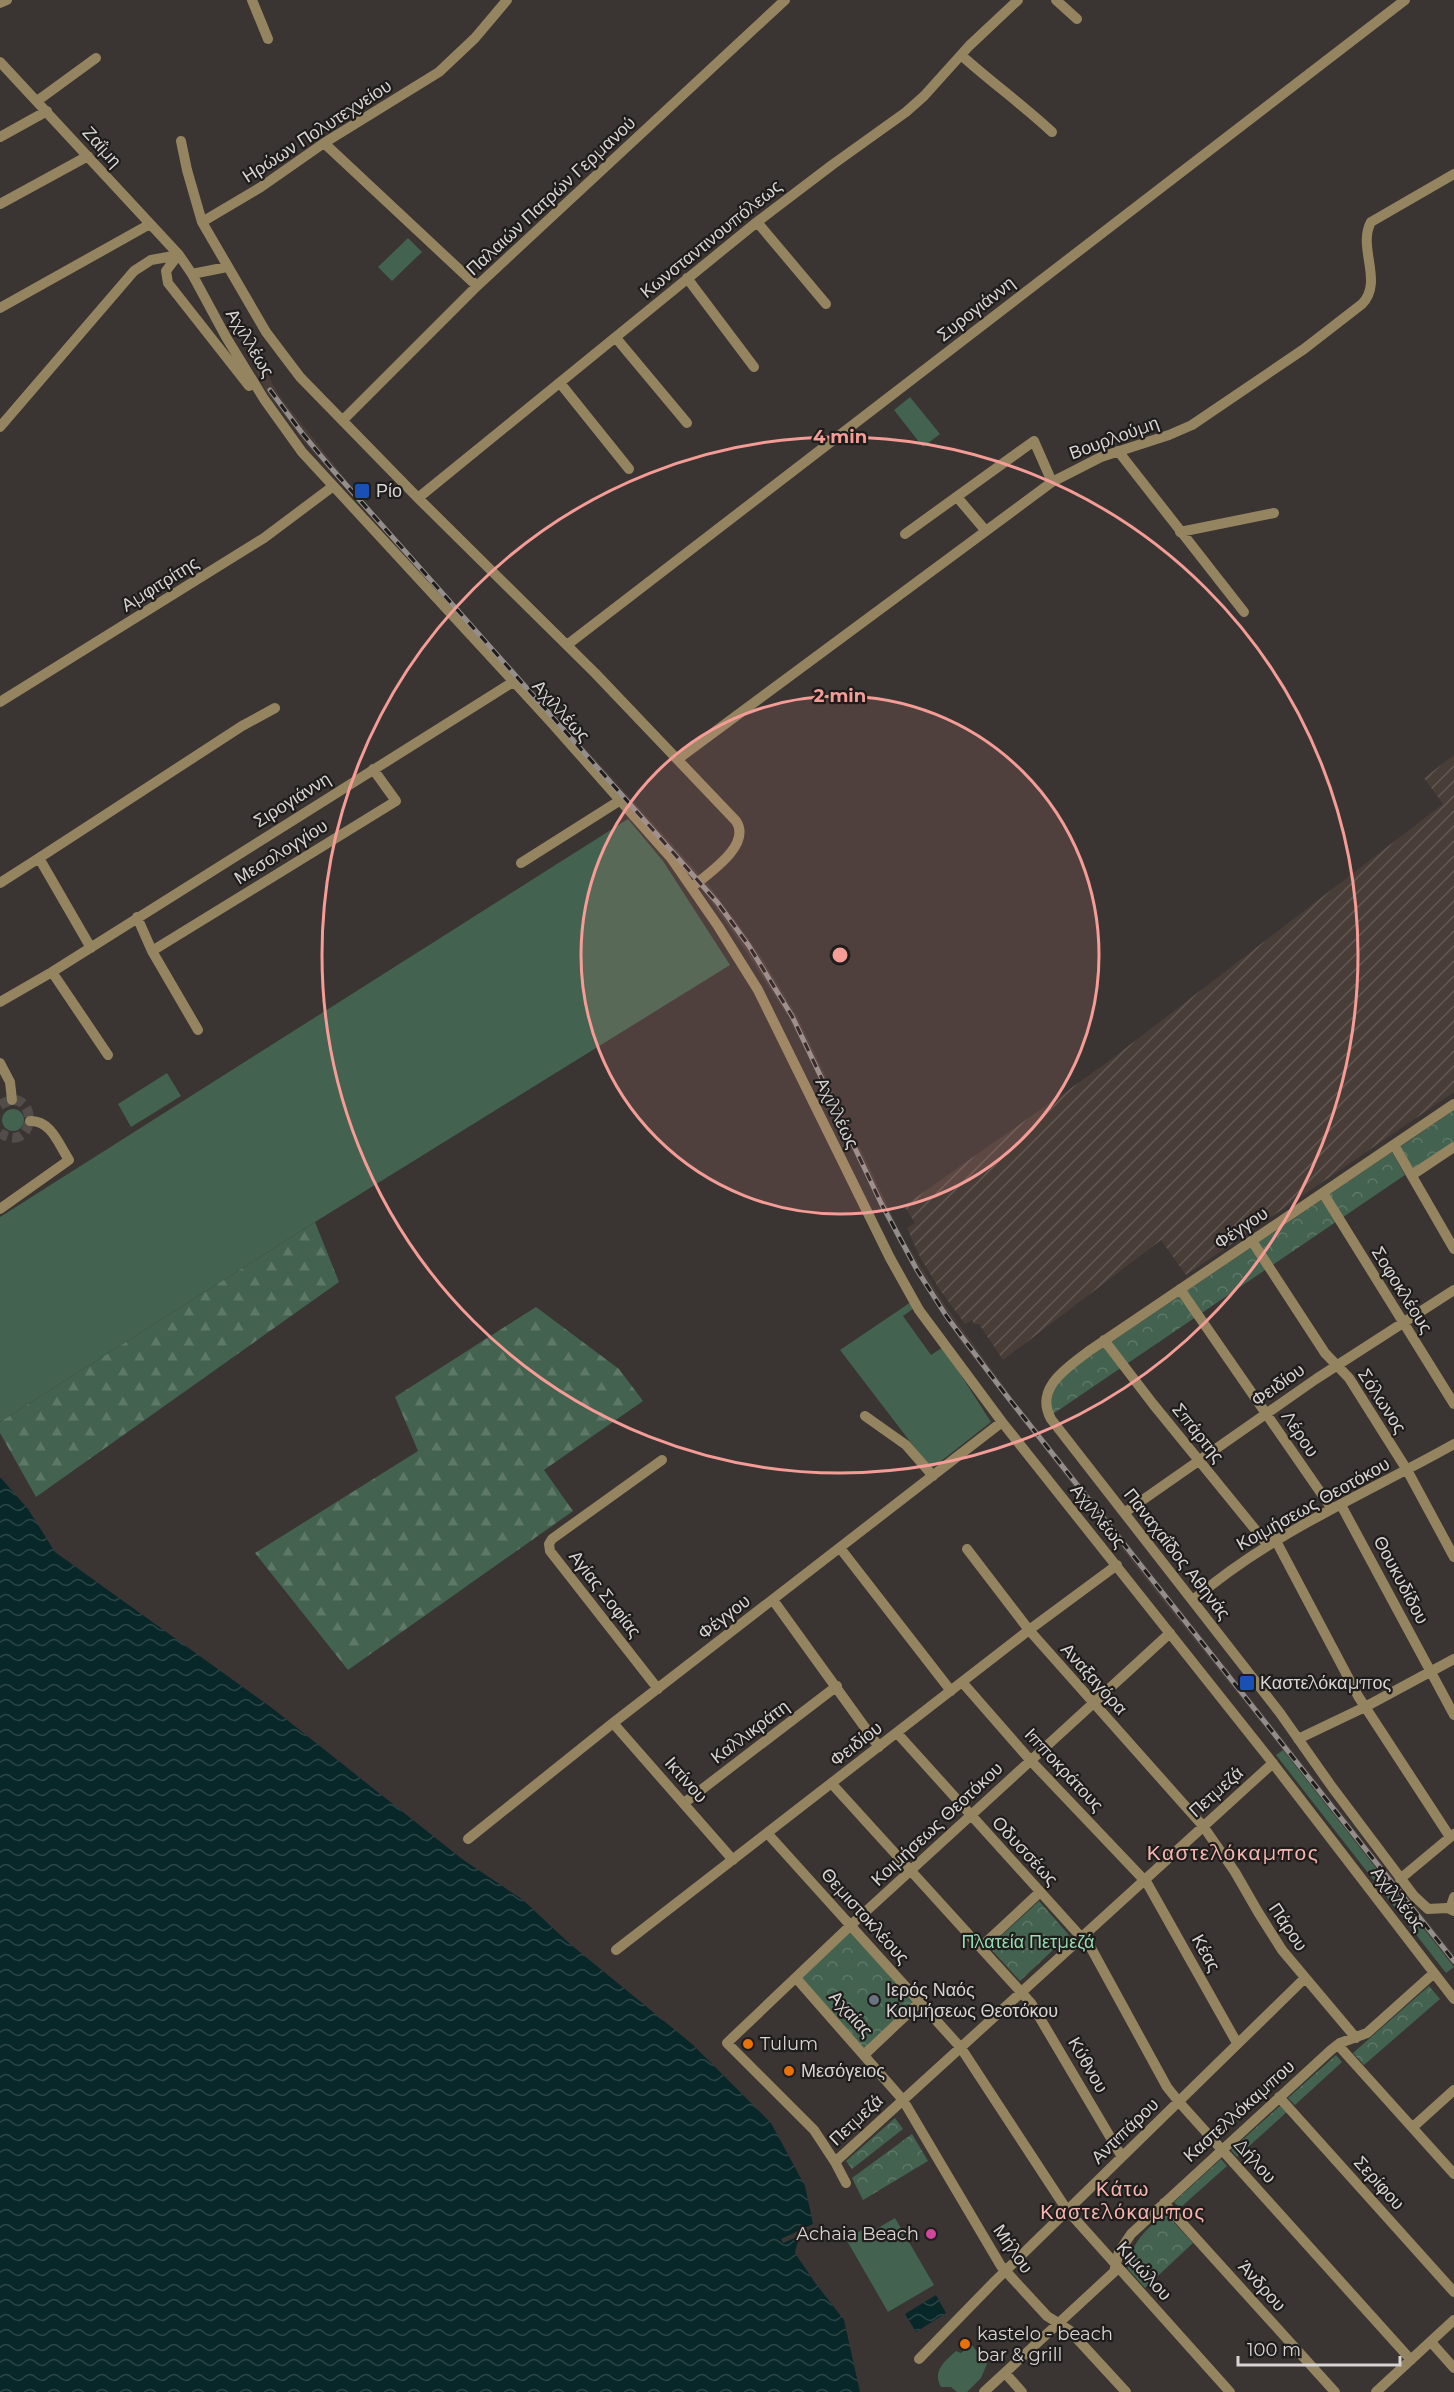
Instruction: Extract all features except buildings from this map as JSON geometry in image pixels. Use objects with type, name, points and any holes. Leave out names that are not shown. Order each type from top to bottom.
[{"type":"street","points":[[0,3],[7,0]]},
{"type":"street","points":[[252,0],[268,39]]},
{"type":"street","name":"Ηρώων Πολυτεχνείου","points":[[201,222],[261,187],[324,143],[439,72],[475,38],[507,0]]},
{"type":"street","name":"Παλαιών Πατρών Γερμανού","points":[[343,420],[477,286],[785,0]]},
{"type":"street","name":"Κωνσταντινουπόλεως","points":[[418,498],[757,222],[831,165],[906,112],[1018,0]]},
{"type":"street","points":[[1056,0],[1077,19]]},
{"type":"street","name":"Συρογιάννη","points":[[567,645],[1405,0]]},
{"type":"street","points":[[961,55],[1052,132]]},
{"type":"street","points":[[36,101],[96,58]]},
{"type":"street","name":"Ζαΐμη","points":[[0,62],[179,255]]},
{"type":"street","points":[[0,137],[46,111]]},
{"type":"street","points":[[181,141],[201,222],[275,345],[300,377],[418,498],[567,645],[733,817],[741,829],[737,846],[692,887]]},
{"type":"street","points":[[324,143],[477,286]]},
{"type":"street","points":[[0,204],[88,156]]},
{"type":"street","name":"Βουρλούμη","points":[[678,759],[1052,482],[1089,462],[1192,425],[1304,349],[1366,300],[1370,292],[1371,280],[1368,233],[1371,222],[1454,174]]},
{"type":"street","points":[[757,222],[826,304]]},
{"type":"street","points":[[0,308],[150,224]]},
{"type":"street","points":[[179,255],[166,271],[168,283],[250,387],[260,392]]},
{"type":"street","points":[[0,428],[134,271],[151,260],[179,255]]},
{"type":"street","name":"Αχιλλέως","points":[[179,255],[192,274],[226,337],[288,436],[550,721],[670,858],[692,887],[758,990],[907,1290],[939,1337],[1002,1422],[1273,1763],[1454,1998]]},
{"type":"street","points":[[192,274],[228,267]]},
{"type":"street","points":[[687,278],[754,367]]},
{"type":"street","points":[[616,338],[687,423]]},
{"type":"street","points":[[560,383],[629,470]]},
{"type":"street","points":[[905,534],[1034,441],[1052,482]]},
{"type":"street","points":[[1118,451],[1244,612]]},
{"type":"street","name":"Αμφιτρίτης","points":[[0,702],[256,543],[333,487]]},
{"type":"street","points":[[957,498],[985,530]]},
{"type":"street","points":[[1180,532],[1274,513]]},
{"type":"street","name":"Σιρογιάννη","points":[[0,1002],[91,948],[513,682]]},
{"type":"street","points":[[0,883],[242,726],[274,708]]},
{"type":"street","name":"Μεσολογγίου","points":[[152,951],[396,801],[373,769]]},
{"type":"street","points":[[521,863],[619,801]]},
{"type":"street","points":[[39,858],[91,948]]},
{"type":"street","points":[[137,917],[152,951],[198,1030]]},
{"type":"street","points":[[52,972],[108,1055]]},
{"type":"street","points":[[0,1063],[10,1082],[12,1100]]},
{"type":"street","name":"Φέγγου","points":[[1050,1385],[1104,1340],[1454,1104]]},
{"type":"street","points":[[0,1209],[69,1160],[46,1125],[38,1121],[30,1121]]},
{"type":"street","points":[[1394,1145],[1454,1249]]},
{"type":"street","points":[[1412,1175],[1454,1147]]},
{"type":"street","name":"Σοφοκλέους","points":[[1323,1193],[1402,1322],[1452,1397]]},
{"type":"street","name":"Σόλωνος","points":[[1252,1241],[1325,1353],[1349,1378],[1407,1470],[1454,1557]]},
{"type":"street","name":"Λέρου","points":[[1180,1290],[1266,1413],[1336,1507]]},
{"type":"street","name":"Φειδίου","points":[[1124,1513],[1266,1413],[1454,1290]]},
{"type":"street","name":"Σπάρτης","points":[[1104,1340],[1199,1461],[1271,1542],[1365,1707],[1452,1836]]},
{"type":"street","name":"Παναχαΐδος Αθηνάς","points":[[1050,1385],[1046,1407],[1049,1416],[1298,1739],[1400,1879],[1426,1908],[1452,1910]]},
{"type":"street","points":[[865,1416],[906,1445],[933,1476]]},
{"type":"street","name":"Φέγγου","points":[[468,1839],[1002,1422]]},
{"type":"street","name":"Κοιμήσεως Θεοτόκου","points":[[1192,1600],[1224,1574],[1271,1542],[1454,1444]]},
{"type":"street","name":"Αγίας Σοφίας","points":[[658,1689],[550,1551],[549,1544],[552,1539],[662,1460]]},
{"type":"street","name":"Θουκυδίδου","points":[[1336,1507],[1431,1671]]},
{"type":"street","points":[[840,1548],[951,1691]]},
{"type":"street","name":"Αναξαγόρα","points":[[967,1549],[1029,1630],[1203,1826]]},
{"type":"street","name":"Φειδίου","points":[[616,1950],[1029,1630],[1117,1565]]},
{"type":"street","points":[[773,1600],[879,1747]]},
{"type":"street","name":"Κοιμήσεως Θεοτόκου","points":[[835,2162],[814,2130],[727,2043],[851,1925],[1170,1633]]},
{"type":"street","points":[[1298,1739],[1365,1707],[1454,1659]]},
{"type":"street","points":[[1431,1671],[1454,1714]]},
{"type":"street","name":"Ιπποκράτους","points":[[962,1682],[1031,1761],[1144,1879]]},
{"type":"street","name":"Καλλικράτη","points":[[684,1803],[837,1686]]},
{"type":"street","name":"Ικτίνου","points":[[614,1723],[733,1860]]},
{"type":"street","name":"Οδυσσέως","points":[[897,1733],[1081,1937]]},
{"type":"street","name":"Πετμεζά","points":[[835,2162],[1273,1763]]},
{"type":"street","name":"Κύθνου","points":[[832,1784],[1022,1992],[1040,2016],[1122,2157]]},
{"type":"street","name":"Πάρου","points":[[1203,1826],[1235,1872],[1269,1930],[1305,1978],[1356,2038]]},
{"type":"street","name":"Θεμιστοκλέους","points":[[768,1834],[961,2048]]},
{"type":"street","points":[[1400,1879],[1452,1836]]},
{"type":"street","name":"Κέας","points":[[1144,1879],[1159,1901],[1237,2043]]},
{"type":"street","points":[[981,1947],[1040,1892]]},
{"type":"street","points":[[1452,1910],[1454,1896]]},
{"type":"street","name":"Δήλου","points":[[1081,1937],[1091,1948],[1167,2087],[1411,2360]]},
{"type":"street","name":"Καστελλόκαμπου","points":[[1117,2265],[1119,2252],[1128,2237],[1222,2149],[1338,2044],[1367,2033],[1434,1973]]},
{"type":"street","name":"Αχαίας","points":[[796,1978],[903,2100]]},
{"type":"street","name":"Αντιπάρου","points":[[918,2359],[1305,1978]]},
{"type":"street","points":[[865,2054],[920,2002]]},
{"type":"street","points":[[1338,2044],[1454,2174]]},
{"type":"street","name":"Κιμώλου","points":[[961,2048],[1067,2210],[1230,2392]]},
{"type":"street","points":[[1413,2127],[1454,2090]]},
{"type":"street","name":"Σερίφου","points":[[1279,2097],[1454,2292]]},
{"type":"street","name":"Μήλου","points":[[903,2100],[1005,2271],[1043,2312],[1070,2330],[1126,2392]]},
{"type":"street","points":[[835,2162],[846,2183]]},
{"type":"street","name":"Άνδρου","points":[[1164,2203],[1335,2392]]},
{"type":"street","points":[[1101,2248],[1119,2252]]},
{"type":"street","points":[[984,2392],[1109,2277],[1117,2265]]},
{"type":"street","points":[[1376,2392],[1454,2320]]},
{"type":"street","points":[[1431,2342],[1454,2368]]},
{"type":"street","points":[[1005,2373],[1022,2392]]},
{"type":"shaded area","points":[[262,364],[279,395],[348,482],[707,883],[736,921],[762,958],[797,1016],[902,1236],[945,1305],[1012,1397],[1454,1955],[1454,1967],[1158,1595],[961,1342],[919,1279],[898,1242],[789,1018],[702,889],[304,442],[266,391],[254,368]]},
{"type":"shaded area","points":[[1454,755],[1454,1092],[1186,1275],[1161,1240],[1003,1360],[979,1324],[974,1324],[972,1320],[965,1324],[940,1290],[920,1257],[907,1228],[915,1223],[904,1206],[1105,1064],[1443,804],[1424,778]]},
{"type":"green space","points":[[408,238],[422,252],[392,281],[378,267]]},
{"type":"green space","points":[[910,397],[940,434],[923,447],[894,410]]},
{"type":"green space","points":[[628,819],[663,861],[730,965],[315,1222],[0,1422],[0,1217]]},
{"type":"green space","points":[[167,1073],[181,1096],[131,1127],[118,1104]]},
{"type":"green space","points":[[13,1109],[21,1112],[24,1120],[21,1128],[13,1131],[5,1128],[2,1120],[5,1112]]},
{"type":"green space","points":[[1454,1110],[1454,1143],[1414,1170],[1400,1147]]},
{"type":"green space","points":[[1392,1152],[1405,1175],[1053,1414],[1050,1407],[1055,1383],[1082,1362]]},
{"type":"green space","points":[[315,1222],[339,1282],[36,1497],[0,1433],[0,1422]]},
{"type":"green space","points":[[911,1302],[914,1308],[903,1316],[931,1355],[943,1347],[991,1422],[931,1469],[840,1350]]},
{"type":"green space","points":[[536,1307],[619,1369],[643,1401],[544,1470],[573,1511],[348,1670],[255,1553],[418,1451],[395,1397]]},
{"type":"green space","points":[[1283,1750],[1454,1967],[1446,1973],[1276,1755]]},
{"type":"green space","name":"Πλατεία Πετμεζά","points":[[1039,1901],[1069,1935],[1020,1981],[989,1947]]},
{"type":"green space","points":[[851,1925],[920,2002],[865,2054],[796,1978]]},
{"type":"green space","points":[[1429,1986],[1440,1999],[1364,2065],[1353,2053]]},
{"type":"green space","points":[[1336,2055],[1342,2062],[1295,2105],[1288,2098]]},
{"type":"green space","points":[[1282,2104],[1288,2111],[1237,2157],[1231,2150]]},
{"type":"green space","points":[[895,2118],[903,2129],[852,2169],[846,2161]]},
{"type":"green space","points":[[912,2134],[928,2161],[863,2200],[852,2178]]},
{"type":"green space","points":[[1221,2159],[1227,2166],[1180,2208],[1174,2202]]},
{"type":"green space","points":[[1165,2213],[1193,2243],[1145,2288],[1128,2269],[1129,2260],[1140,2237]]},
{"type":"green space","points":[[895,2218],[934,2285],[888,2312],[846,2239],[869,2226],[873,2231]]},
{"type":"green space","points":[[971,2344],[987,2364],[981,2378],[967,2392],[957,2392],[951,2387],[941,2387],[938,2376],[941,2367],[956,2351],[961,2353]]},
{"type":"water","points":[[0,1477],[28,1509],[55,1552],[272,1708],[462,1859],[523,1900],[570,1944],[692,2044],[771,2123],[805,2186],[813,2224],[781,2239],[783,2243],[799,2236],[795,2253],[844,2320],[860,2392],[0,2392]]},
{"type":"water","points":[[936,2295],[946,2313],[916,2332],[905,2314]]},
{"type":"tunnel","points":[[0,1105],[13,1100],[22,1103],[29,1119],[22,1135],[13,1138],[0,1133]]},
{"type":"railway","points":[[270,390],[332,469],[717,902],[749,946],[792,1016],[881,1203],[917,1270],[947,1317],[1006,1395],[1454,1961]]},
{"type":"place","name":"Ρίο","points":[[362,491]]},
{"type":"place","name":"Καστελόκαμπος","points":[[1247,1683]]},
{"type":"place","name":"Ιερός Ναός Κοιμήσεως Θεοτόκου","points":[[874,2000]]},
{"type":"place","name":"Tulum","points":[[748,2044]]},
{"type":"place","name":"Μεσόγειος","points":[[789,2071]]},
{"type":"place","name":"Achaia Beach","points":[[931,2234]]},
{"type":"place","name":"kastelo - beach bar & grill","points":[[965,2344]]},
{"type":"district","name":"Καστελόκαμπος","points":[[1233,1853]]},
{"type":"district","name":"Κάτω Καστελόκαμπος","points":[[1123,2200]]}]
